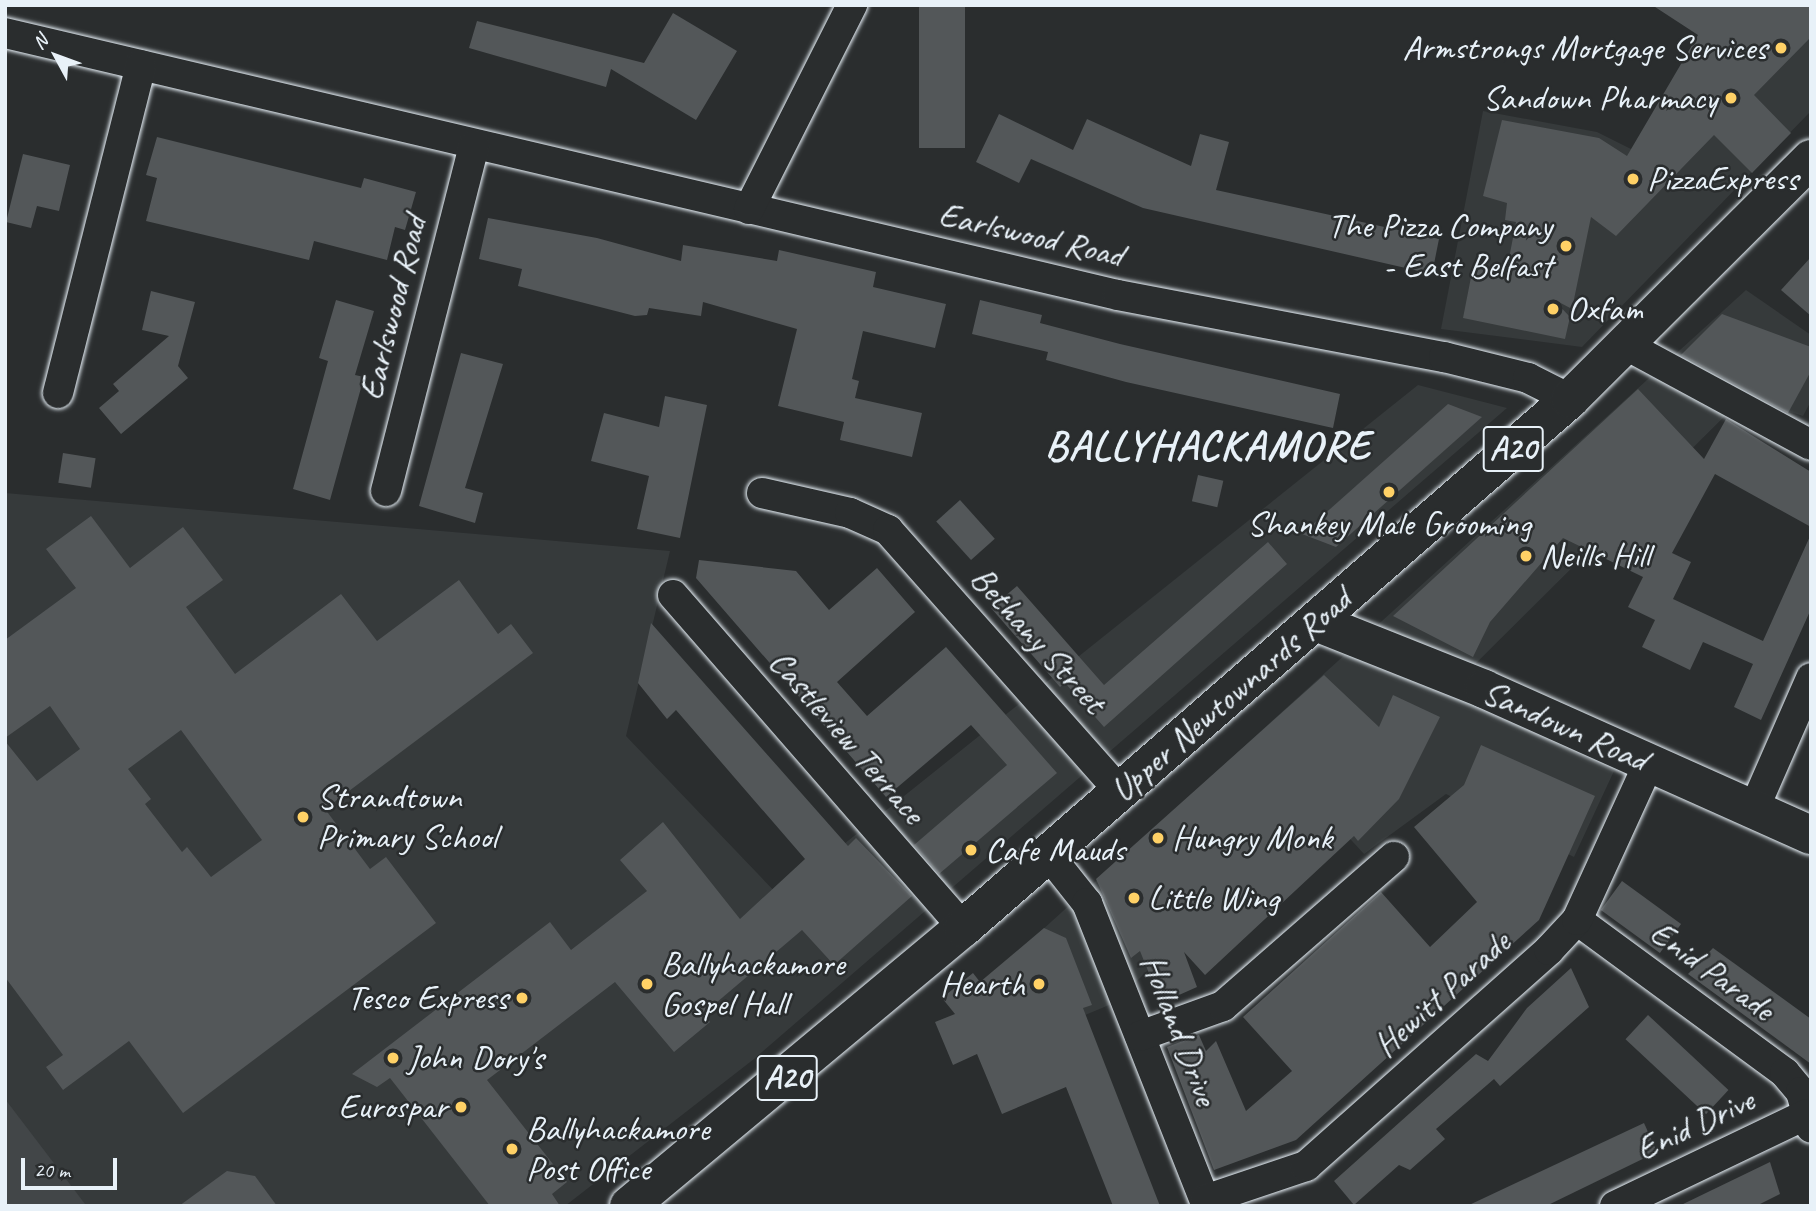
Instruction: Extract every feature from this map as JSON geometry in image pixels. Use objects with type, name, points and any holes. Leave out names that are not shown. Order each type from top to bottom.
[{"type":"main road","name":"Upper Newtownards Road","points":[[629,1206],[963,928],[1570,398],[1810,163]]},
{"type":"main road","name":"Sandown Road","points":[[1316,622],[1649,763],[1811,835]]},
{"type":"street","points":[[749,209],[852,5]]},
{"type":"street","name":"Earlswood Road","points":[[5,33],[1118,295],[1444,357],[1546,383],[1570,398]]},
{"type":"street","points":[[58,393],[141,65]]},
{"type":"street","name":"Earlswood Road","points":[[386,491],[474,145]]},
{"type":"street","points":[[1626,345],[1811,445]]},
{"type":"street","name":"Bethany Street","points":[[762,493],[850,513],[897,540],[1120,791]]},
{"type":"street","name":"Castleview Terrace","points":[[673,595],[963,928]]},
{"type":"street","points":[[1753,811],[1811,678]]},
{"type":"street","name":"Hewitt Parade","points":[[1206,1203],[1306,1166],[1577,920],[1649,763]]},
{"type":"street","name":"Holland Drive","points":[[1048,854],[1087,903],[1206,1203]]},
{"type":"street","points":[[1140,1036],[1223,1006],[1394,857]]},
{"type":"street","name":"Enid Parade","points":[[1577,920],[1786,1073],[1801,1092],[1809,1121]]},
{"type":"street","name":"Enid Drive","points":[[1615,1206],[1809,1121]]},
{"type":"shaded area","points":[[1811,5],[1811,111],[1582,347],[1441,329],[1483,111],[1597,132],[1631,149]]},
{"type":"shaded area","points":[[1746,290],[1811,335],[1811,401],[1803,416],[1744,397],[1447,692],[1614,771],[1574,857],[1446,794],[1364,854],[1319,805],[1114,1003],[1025,1040],[996,972]]},
{"type":"shaded area","name":"Strandtown Primary School","points":[[1418,385],[1507,408],[754,1059],[565,1206],[5,1206],[5,493],[670,551],[626,736],[779,896]]},
{"type":"shaded area","points":[[5,1099],[85,1204],[85,1206],[5,1206]]},
{"type":"building","points":[[919,5],[965,5],[965,148],[919,148]]},
{"type":"building","points":[[1652,5],[1811,5],[1811,37],[1754,95],[1791,133],[1752,173],[1714,135],[1616,236],[1591,217],[1572,309],[1553,299],[1570,317],[1565,339],[1463,318],[1473,267],[1506,274],[1516,222],[1505,220],[1507,203],[1483,196],[1502,120],[1599,138],[1627,156],[1698,35]]},
{"type":"building","points":[[673,13],[737,51],[696,120],[611,69],[606,87],[469,48],[477,21],[644,63]]},
{"type":"building","points":[[999,114],[1073,150],[1087,119],[1191,166],[1200,134],[1229,142],[1216,190],[1439,239],[1432,274],[1143,208],[1031,159],[1019,183],[976,162]]},
{"type":"building","points":[[157,137],[361,188],[364,178],[416,192],[405,230],[395,227],[387,260],[314,241],[309,260],[146,221],[157,178],[146,175]]},
{"type":"building","points":[[23,154],[70,165],[59,211],[37,206],[31,228],[6,222]]},
{"type":"building","points":[[488,218],[597,238],[681,261],[683,245],[777,261],[779,250],[876,272],[873,287],[946,304],[935,348],[863,331],[852,379],[859,381],[855,398],[922,413],[912,457],[840,440],[844,422],[778,406],[797,329],[703,302],[701,316],[649,308],[647,315],[635,316],[518,286],[522,269],[479,259]]},
{"type":"building","points":[[1811,257],[1811,316],[1781,290]]},
{"type":"building","points":[[151,291],[195,302],[178,366],[188,378],[121,434],[99,408],[119,391],[113,384],[169,336],[142,330]]},
{"type":"building","points":[[336,300],[374,311],[355,375],[364,377],[330,500],[293,489],[328,361],[319,358]]},
{"type":"building","points":[[980,300],[1042,315],[1040,323],[1120,344],[1340,394],[1333,428],[1126,382],[1046,360],[1048,352],[972,334]]},
{"type":"building","points":[[1722,314],[1811,347],[1811,371],[1788,413],[1681,355]]},
{"type":"building","points":[[461,353],[503,364],[465,488],[483,493],[475,523],[419,506]]},
{"type":"building","points":[[1638,389],[1704,459],[1726,419],[1811,472],[1811,527],[1715,474],[1672,553],[1691,562],[1673,599],[1763,641],[1811,534],[1811,609],[1761,720],[1734,707],[1753,664],[1703,642],[1690,670],[1642,647],[1655,620],[1628,607],[1643,577],[1563,538],[1490,622],[1473,657],[1393,616]]},
{"type":"building","points":[[665,396],[707,405],[680,538],[637,529],[649,476],[591,461],[604,413],[659,427]]},
{"type":"building","points":[[1448,404],[1482,417],[1336,547],[1302,534]]},
{"type":"building","points":[[63,453],[96,458],[91,488],[58,483]]},
{"type":"building","points":[[1198,475],[1223,481],[1217,507],[1192,501]]},
{"type":"building","points":[[960,500],[995,539],[971,560],[936,521]]},
{"type":"building","points":[[91,516],[130,568],[183,527],[223,580],[186,607],[235,674],[341,594],[377,641],[459,580],[498,634],[511,624],[533,653],[325,809],[370,869],[386,857],[436,923],[183,1113],[129,1041],[63,1090],[46,1067],[63,1055],[5,977],[5,741],[37,781],[80,749],[50,706],[5,738],[5,640],[76,588],[46,549]],"holes":[[[181,730],[262,840],[211,877],[187,847],[182,852],[145,804],[151,799],[128,769]]]},
{"type":"building","points":[[1268,542],[1287,564],[1104,727],[1065,683],[1060,687],[991,608],[1017,586],[1104,685]]},
{"type":"building","points":[[699,560],[796,571],[829,610],[877,568],[915,612],[837,682],[867,716],[946,647],[1057,773],[939,874],[914,845],[1007,765],[971,725],[886,797],[696,578]]},
{"type":"building","points":[[651,623],[848,846],[856,838],[912,896],[834,965],[802,930],[703,1014],[710,1022],[674,1052],[615,982],[487,1080],[567,1182],[552,1194],[560,1206],[490,1206],[390,1078],[377,1087],[352,1074],[550,922],[571,950],[647,891],[620,860],[663,822],[740,919],[805,859],[676,710],[667,719],[638,683]]},
{"type":"building","points":[[1324,675],[1379,727],[1393,695],[1440,717],[1399,799],[1358,841],[1354,836],[1205,975],[1184,952],[1197,987],[1161,1003],[1140,951],[1131,958],[1096,879]]},
{"type":"building","points":[[1481,745],[1595,796],[1539,920],[1296,1140],[1214,1170],[1167,1047],[1199,1035],[1206,1051],[1216,1041],[1246,1111],[1292,1071],[1243,1017],[1381,892],[1430,947],[1477,902],[1414,827],[1464,785]]},
{"type":"building","points":[[1622,881],[1681,924],[1660,953],[1601,910]]},
{"type":"building","points":[[1044,928],[1066,938],[1092,1005],[1083,1008],[1160,1206],[1113,1206],[1066,1087],[1002,1114],[977,1054],[953,1065],[935,1022],[955,1014],[942,998],[973,973],[980,982]]},
{"type":"building","points":[[1713,948],[1811,1019],[1811,1064],[1688,974]]},
{"type":"building","points":[[1571,968],[1589,1007],[1500,1086],[1494,1079],[1436,1129],[1445,1139],[1410,1170],[1399,1165],[1354,1205],[1334,1181],[1476,1054],[1488,1061],[1527,1008]]},
{"type":"building","points":[[1648,1015],[1728,1090],[1706,1114],[1625,1039]]},
{"type":"building","points":[[1644,1123],[1657,1152],[1546,1206],[1467,1206]]},
{"type":"building","points":[[1770,1162],[1780,1194],[1756,1206],[1679,1206]]},
{"type":"building","points":[[227,1171],[255,1176],[277,1206],[179,1206]]},
{"type":"place","name":"Armstrongs Mortgage Services","points":[[1781,48]]},
{"type":"place","name":"Sandown Pharmacy","points":[[1731,98]]},
{"type":"place","name":"PizzaExpress","points":[[1633,179]]},
{"type":"place","name":"The Pizza Company - East Belfast","points":[[1566,246]]},
{"type":"place","name":"Oxfam","points":[[1553,309]]},
{"type":"place","name":"Shankey Male Grooming","points":[[1389,492]]},
{"type":"place","name":"Neills Hill","points":[[1526,556]]},
{"type":"place","name":"Strandtown Primary School","points":[[303,817]]},
{"type":"place","name":"Hungry Monk","points":[[1158,838]]},
{"type":"place","name":"Cafe Mauds","points":[[971,850]]},
{"type":"place","name":"Little Wing","points":[[1134,898]]},
{"type":"place","name":"Ballyhackamore Gospel Hall","points":[[647,984]]},
{"type":"place","name":"Hearth","points":[[1039,984]]},
{"type":"place","name":"Tesco Express","points":[[522,998]]},
{"type":"place","name":"John Dory's","points":[[393,1058]]},
{"type":"place","name":"Eurospar","points":[[461,1107]]},
{"type":"place","name":"Ballyhackamore Post Office","points":[[512,1149]]},
{"type":"district","name":"BALLYHACKAMORE","points":[[1208,446]]}]
